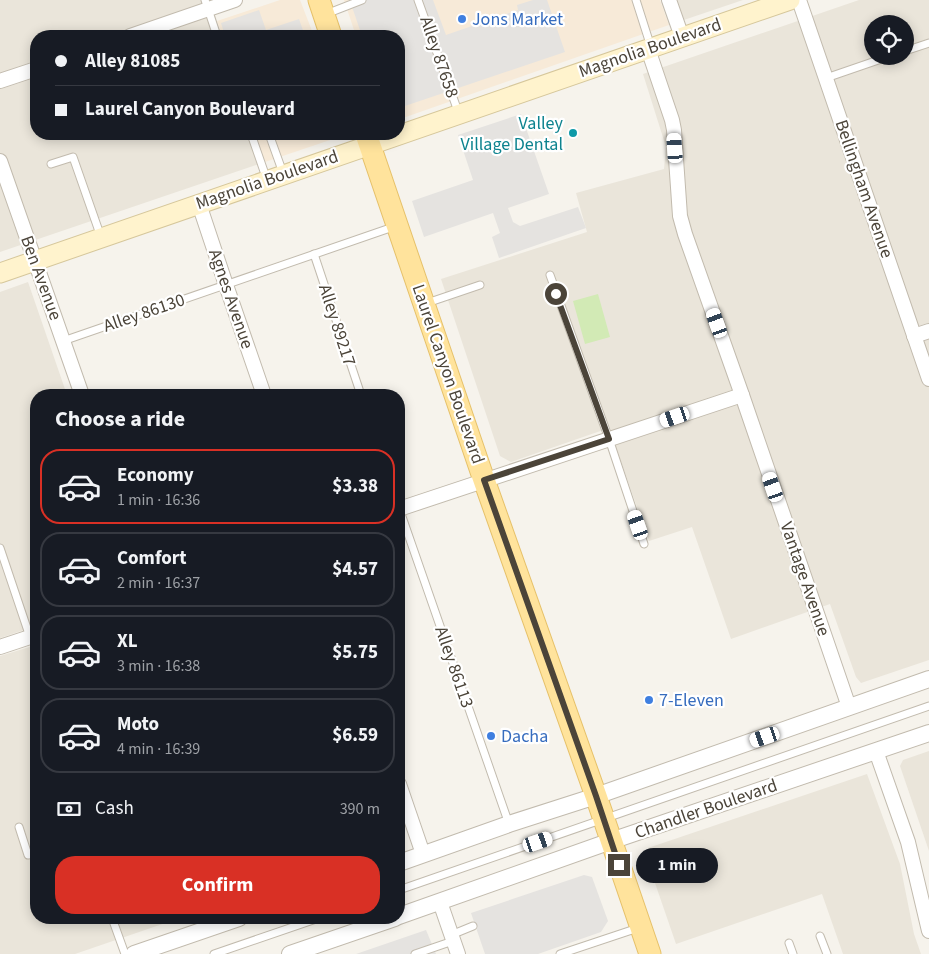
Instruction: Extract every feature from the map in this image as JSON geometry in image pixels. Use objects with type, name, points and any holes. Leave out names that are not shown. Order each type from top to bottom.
[{"type":"main road","name":"Magnolia Boulevard","points":[[405,129],[459,114],[790,0]]},
{"type":"main road","points":[[321,7],[329,30]]},
{"type":"main road","name":"Magnolia Boulevard","points":[[0,273],[275,178],[368,140]]},
{"type":"main road","name":"Laurel Canyon Boulevard","points":[[368,140],[484,480],[650,954]]},
{"type":"street","points":[[145,30],[206,5],[235,0]]},
{"type":"street","points":[[669,0],[682,37]]},
{"type":"street","name":"Bellingham Avenue","points":[[799,0],[929,379]]},
{"type":"street","name":"Vantage Avenue","points":[[649,48],[674,130],[680,216],[685,234],[849,707]]},
{"type":"street","points":[[0,81],[30,71]]},
{"type":"street","name":"Ben Avenue","points":[[0,161],[80,389]]},
{"type":"street","name":"Agnes Avenue","points":[[199,204],[262,389]]},
{"type":"street","points":[[914,336],[929,331]]},
{"type":"street","points":[[405,507],[742,395]]},
{"type":"street","points":[[0,647],[30,637]]},
{"type":"street","points":[[405,861],[929,679]]},
{"type":"street","name":"Chandler Boulevard","points":[[405,914],[611,841],[929,733]]},
{"type":"street","points":[[876,751],[908,842],[929,931]]},
{"type":"street","points":[[405,802],[423,854]]},
{"type":"street","points":[[440,902],[454,943]]},
{"type":"street","points":[[134,954],[222,924]]},
{"type":"street","points":[[290,954],[378,924]]},
{"type":"lane","points":[[321,7],[362,0]]},
{"type":"lane","name":"Alley 87658","points":[[418,0],[459,114]]},
{"type":"lane","points":[[636,0],[649,48]]},
{"type":"lane","points":[[206,5],[215,30]]},
{"type":"lane","points":[[914,48],[929,43]]},
{"type":"lane","points":[[826,78],[864,65]]},
{"type":"lane","points":[[254,140],[275,178]]},
{"type":"lane","points":[[270,140],[275,178]]},
{"type":"lane","points":[[51,164],[73,157],[101,238]]},
{"type":"lane","name":"Alley 86130","points":[[63,341],[397,225]]},
{"type":"lane","name":"Alley 89217","points":[[314,254],[359,389]]},
{"type":"lane","points":[[550,275],[609,439],[644,544]]},
{"type":"lane","points":[[424,304],[480,285]]},
{"type":"lane","name":"Alley 86113","points":[[405,526],[509,824]]},
{"type":"lane","points":[[0,548],[30,628]]},
{"type":"lane","points":[[405,888],[929,706]]},
{"type":"lane","points":[[19,826],[28,855],[30,855]]},
{"type":"lane","points":[[114,924],[125,954]]},
{"type":"lane","points":[[214,954],[302,924]]},
{"type":"lane","points":[[415,954],[454,943],[473,926]]},
{"type":"lane","points":[[560,954],[641,927]]},
{"type":"lane","points":[[820,936],[827,954]]},
{"type":"lane","points":[[789,943],[793,954]]},
{"type":"shaded area","points":[[0,0],[210,0],[220,30],[30,30],[30,140],[257,140],[265,162],[0,252]]},
{"type":"shaded area","points":[[280,0],[300,0],[312,30],[220,30],[217,21]]},
{"type":"shaded area","points":[[344,0],[660,0],[669,25],[405,117],[405,30],[354,30]]},
{"type":"shaded area","points":[[433,0],[446,35],[518,10],[517,5],[533,0],[547,0],[565,52],[405,106],[405,30],[360,30],[350,1]]},
{"type":"shaded area","points":[[661,0],[743,0],[669,25]]},
{"type":"shaded area","points":[[859,0],[929,0],[929,660],[861,683],[856,677],[830,604],[731,639],[692,527],[649,541],[609,428],[511,462],[500,456],[441,279],[587,232],[576,193],[664,169],[666,147],[643,74]]},
{"type":"shaded area","points":[[259,10],[266,30],[223,30],[221,23]]},
{"type":"shaded area","points":[[299,19],[303,30],[266,30]]},
{"type":"shaded area","points":[[521,114],[549,194],[508,208],[513,222],[520,226],[578,207],[586,228],[499,258],[492,237],[500,233],[493,213],[424,237],[412,201],[473,180],[458,135]]},
{"type":"shaded area","points":[[257,140],[330,140],[265,162]]},
{"type":"shaded area","points":[[28,282],[65,389],[30,389],[30,628],[0,638],[0,292]]},
{"type":"shaded area","points":[[30,647],[30,924],[162,924],[75,954],[0,954],[0,656]]},
{"type":"shaded area","points":[[929,751],[929,851],[900,766],[903,760]]},
{"type":"shaded area","points":[[867,774],[900,864],[914,934],[921,954],[843,954],[822,894],[676,944],[645,854],[648,848]]},
{"type":"shaded area","points":[[584,875],[592,877],[608,921],[601,932],[538,954],[485,954],[471,913]]},
{"type":"shaded area","points":[[426,930],[436,954],[356,954]]},
{"type":"green space","points":[[598,294],[610,337],[585,344],[573,301]]},
{"type":"place","name":"Jons Market","points":[[462,19]]},
{"type":"place","name":"Valley Village Dental","points":[[573,133]]},
{"type":"place","name":"7-Eleven","points":[[649,700]]},
{"type":"place","name":"Dacha","points":[[491,736]]},
{"type":"route","points":[[556,294],[609,439],[484,480],[619,865]]}]
